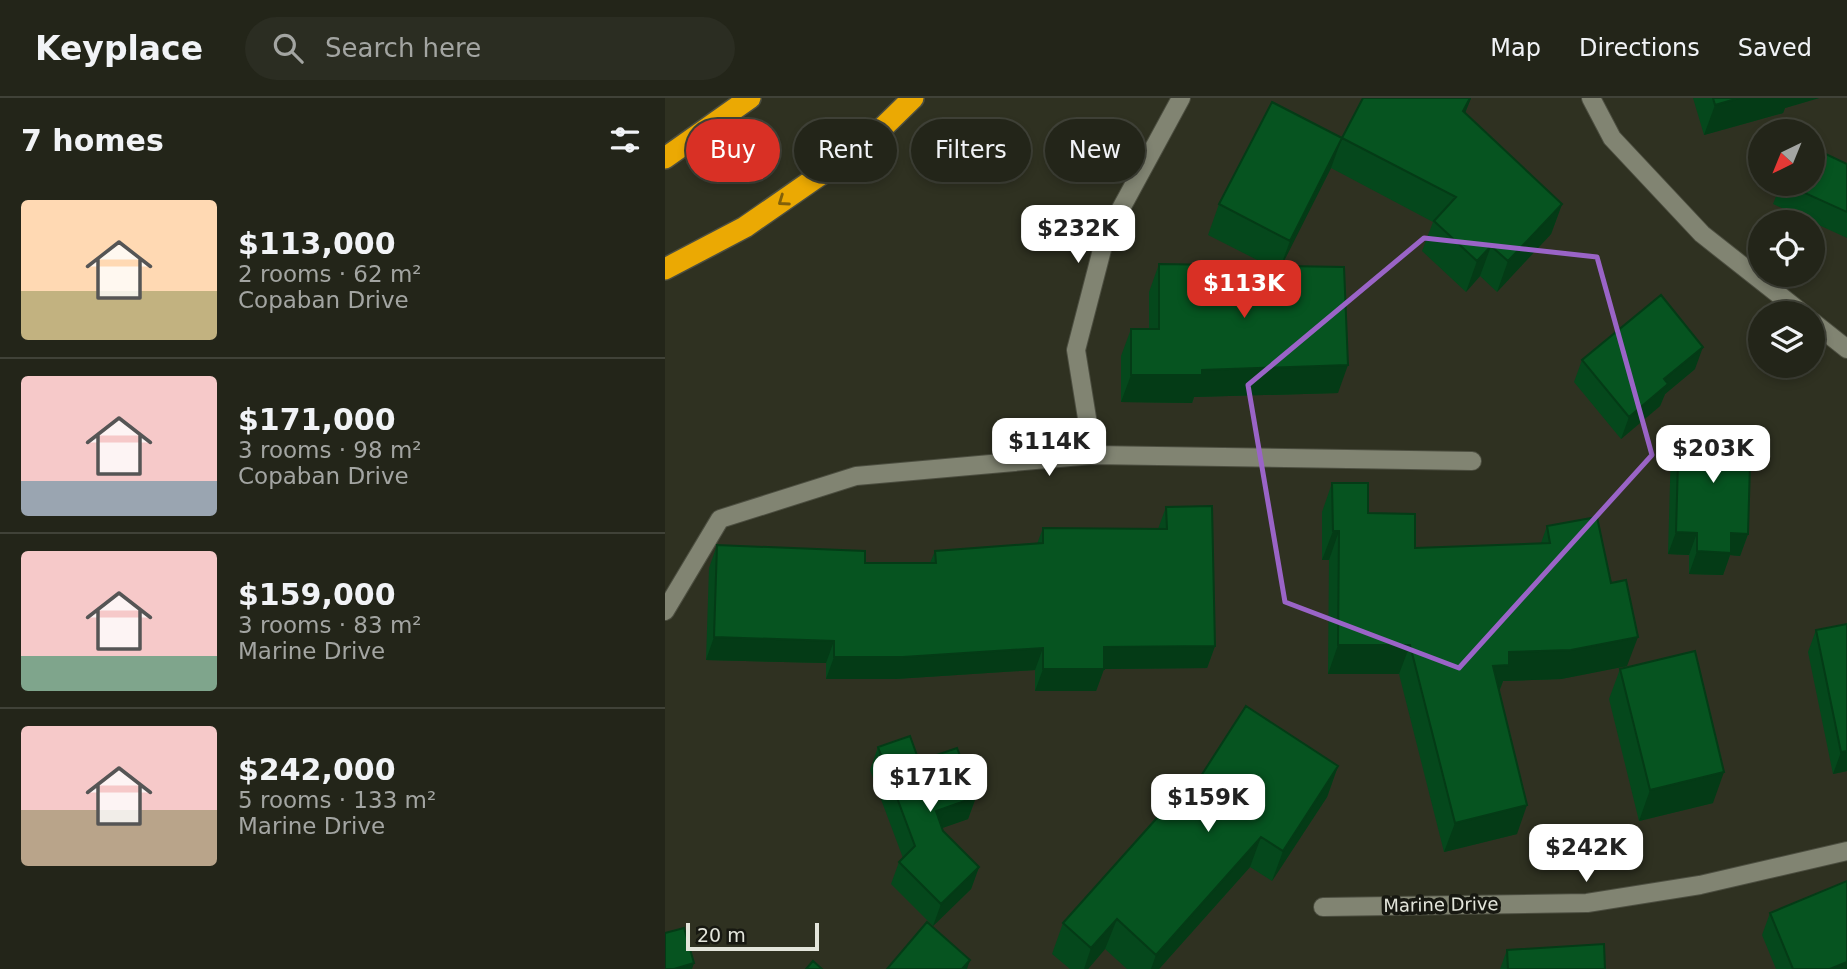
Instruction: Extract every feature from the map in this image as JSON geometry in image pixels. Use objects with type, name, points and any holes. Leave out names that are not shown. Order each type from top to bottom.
[{"type":"highway","points":[[665,158],[750,98]]},
{"type":"highway","points":[[665,269],[745,227],[869,141],[913,98]]},
{"type":"street","points":[[1093,455],[1076,350],[1105,238],[1181,98]]},
{"type":"street","points":[[1591,98],[1612,138],[1702,234],[1787,301]]},
{"type":"street","points":[[1825,332],[1847,349]]},
{"type":"street","points":[[665,611],[720,519],[856,476],[1093,455],[1472,461]]},
{"type":"street","name":"Marine Drive","points":[[1324,906],[1587,903],[1700,885],[1847,851]]},
{"type":"highlighted area","points":[[1424,238],[1597,257],[1652,455],[1459,668],[1285,602],[1248,385]]},
{"type":"building","points":[[1363,98],[1470,98],[1463,111],[1562,204],[1508,261],[1491,246],[1477,261],[1434,221],[1456,197],[1342,138]]},
{"type":"building","points":[[1713,98],[1739,98],[1715,105]]},
{"type":"building","points":[[1272,102],[1342,138],[1290,241],[1219,204]]},
{"type":"building","points":[[1825,154],[1847,164],[1847,212],[1812,196],[1825,196]]},
{"type":"building","points":[[1159,264],[1344,267],[1348,365],[1202,370],[1202,375],[1131,375],[1131,329],[1159,329]]},
{"type":"building","points":[[1661,295],[1703,347],[1664,379],[1668,384],[1629,417],[1582,360]]},
{"type":"building","points":[[1679,426],[1751,429],[1748,534],[1731,533],[1731,553],[1697,551],[1697,533],[1676,532]]},
{"type":"building","points":[[1332,483],[1368,483],[1368,513],[1415,514],[1415,548],[1550,543],[1547,526],[1597,517],[1611,583],[1626,580],[1638,637],[1571,650],[1509,652],[1509,665],[1493,666],[1527,805],[1455,823],[1410,645],[1338,645],[1339,531],[1333,531]]},
{"type":"building","points":[[1212,506],[1215,646],[1104,647],[1104,669],[1043,669],[1043,648],[903,657],[834,657],[834,641],[714,637],[717,545],[865,551],[865,563],[936,563],[935,551],[1043,543],[1043,528],[1167,529],[1166,507]]},
{"type":"building","points":[[1847,624],[1847,751],[1841,752],[1816,630]]},
{"type":"building","points":[[1695,651],[1724,772],[1650,790],[1620,669]]},
{"type":"building","points":[[1246,706],[1338,766],[1283,851],[1261,837],[1156,955],[1117,919],[1091,948],[1063,923],[1173,800],[1181,807]]},
{"type":"building","points":[[910,736],[919,761],[957,748],[976,797],[936,811],[943,831],[979,867],[941,904],[899,862],[915,846],[878,747]]},
{"type":"building","points":[[1847,881],[1847,962],[1830,969],[1793,969],[1770,913]]},
{"type":"building","points":[[927,922],[970,960],[962,969],[887,969]]},
{"type":"building","points":[[684,928],[694,963],[665,969],[665,933]]},
{"type":"building","points":[[1604,944],[1605,969],[1508,969],[1507,950]]},
{"type":"building","points":[[813,961],[822,969],[806,969]]}]
